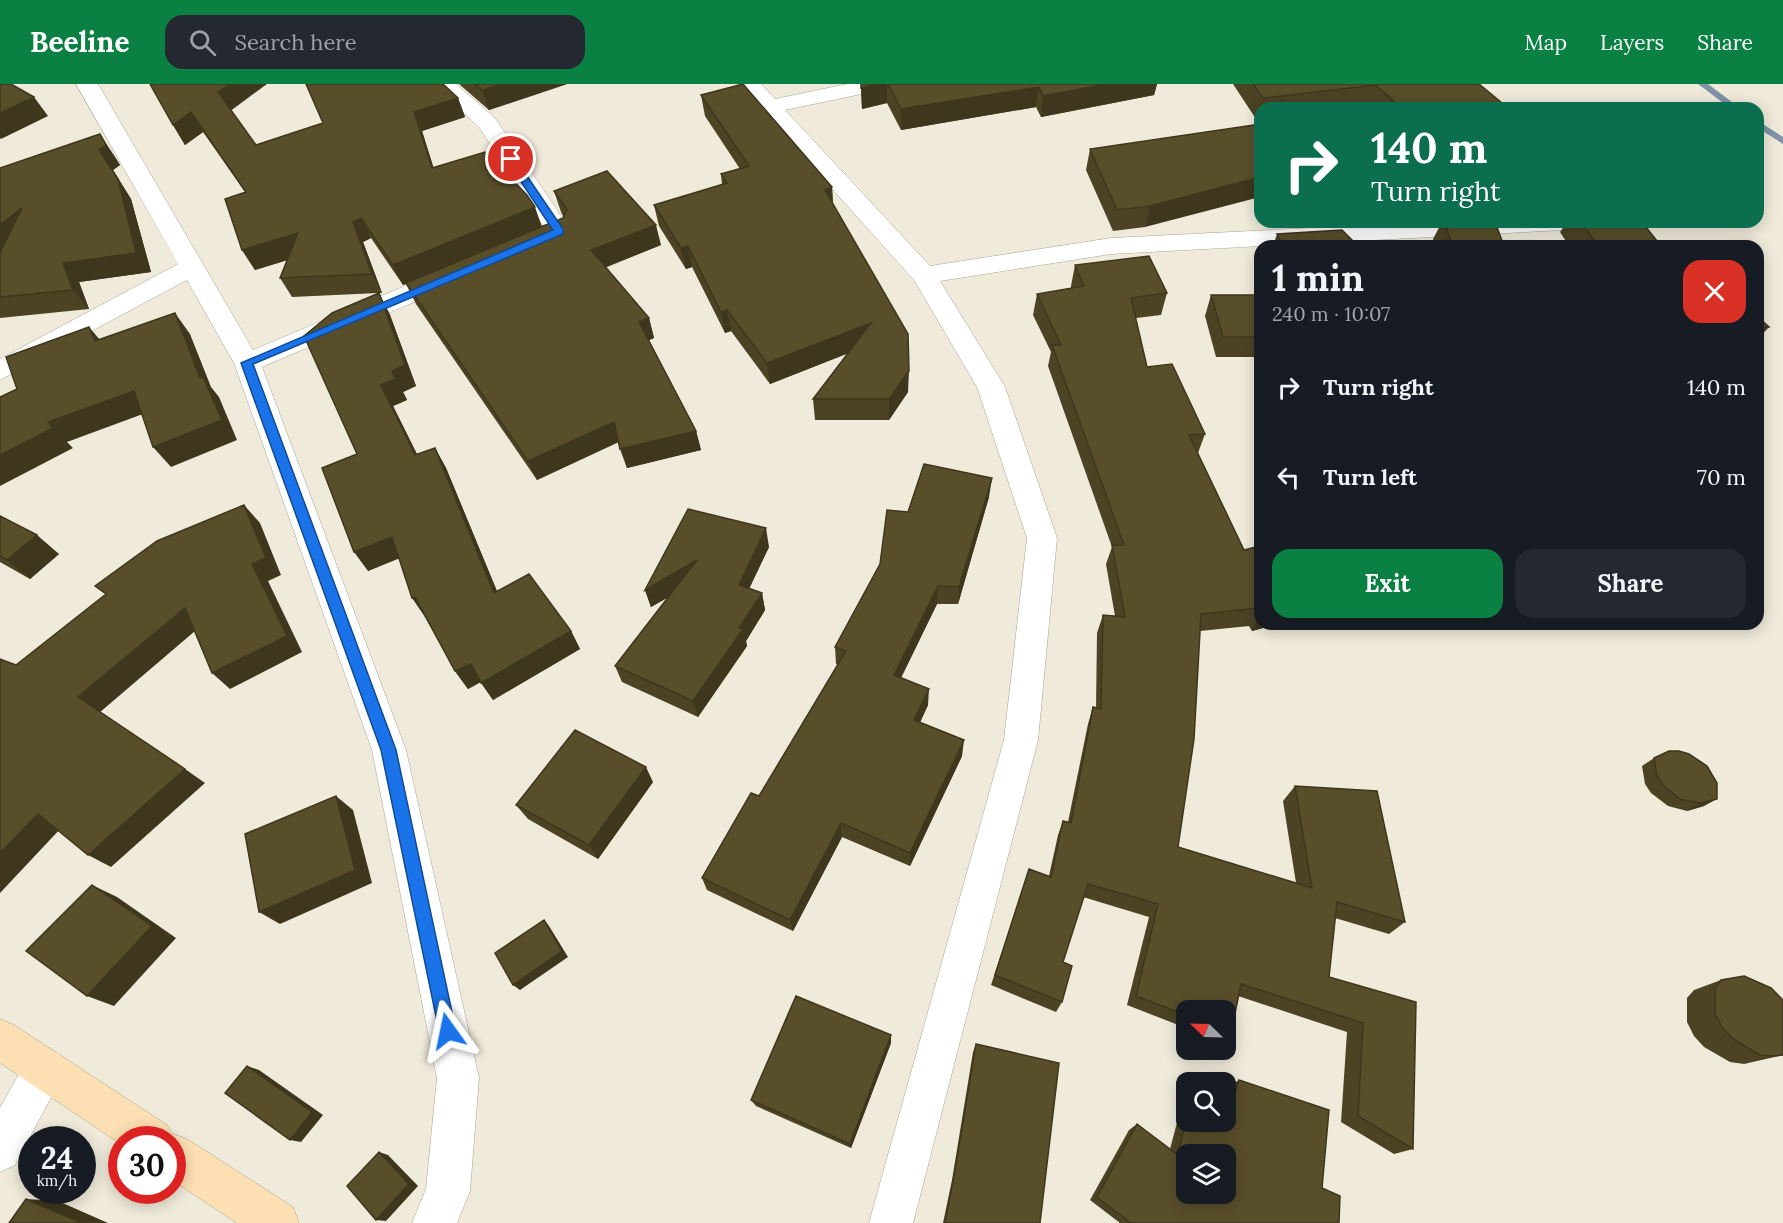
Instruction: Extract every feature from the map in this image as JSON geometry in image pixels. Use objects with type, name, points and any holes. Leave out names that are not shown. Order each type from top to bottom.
[{"type":"street","points":[[87,84],[102,132],[192,267],[247,363],[388,750],[458,1078],[448,1191],[434,1223]]},
{"type":"street","points":[[442,84],[487,123],[559,231],[505,254]]},
{"type":"street","points":[[760,96],[877,84]]},
{"type":"street","points":[[760,96],[924,275],[991,387],[1042,538],[1021,740],[891,1223]]},
{"type":"street","points":[[924,275],[1111,246],[1464,228]]},
{"type":"street","points":[[0,371],[192,267]]},
{"type":"street","points":[[247,363],[473,267]]},
{"type":"street","points":[[0,1039],[131,1126]]},
{"type":"street","points":[[0,1150],[45,1069]]},
{"type":"street","points":[[186,1163],[277,1223]]},
{"type":"building","points":[[0,84],[11,84],[34,97],[0,113]]},
{"type":"building","points":[[150,84],[230,84],[218,92],[256,145],[323,123],[306,84],[443,84],[458,98],[414,112],[432,168],[485,152],[527,195],[535,207],[393,265],[361,218],[353,222],[372,274],[280,278],[298,233],[242,250],[225,199],[246,192],[191,112],[173,125]]},
{"type":"building","points":[[475,84],[502,84],[482,90]]},
{"type":"building","points":[[743,84],[832,187],[825,190],[908,334],[909,371],[889,399],[813,399],[871,323],[767,363],[727,310],[721,312],[688,246],[681,248],[654,205],[727,183],[721,174],[749,166],[701,95]]},
{"type":"building","points":[[861,84],[880,84],[861,88]]},
{"type":"building","points":[[888,84],[1107,84],[1043,96],[1039,87],[901,109]]},
{"type":"building","points":[[1253,84],[1479,84],[1501,102],[1394,102],[1376,85],[1263,98]]},
{"type":"building","points":[[1254,125],[1254,179],[1150,206],[1117,210],[1090,149]]},
{"type":"building","points":[[100,134],[106,145],[99,150],[118,179],[136,253],[63,263],[73,290],[0,297],[0,253],[22,208],[0,225],[0,168]]},
{"type":"building","points":[[607,171],[656,225],[591,250],[649,318],[639,322],[696,431],[620,449],[614,422],[528,461],[406,283],[563,218],[567,209],[554,191]]},
{"type":"building","points":[[1447,228],[1497,228],[1502,240],[1450,240]]},
{"type":"building","points":[[1585,228],[1647,228],[1656,240],[1594,240]]},
{"type":"building","points":[[1342,230],[1352,240],[1280,240],[1277,234]]},
{"type":"building","points":[[1149,256],[1167,293],[1131,298],[1147,367],[1172,364],[1205,434],[1189,435],[1244,550],[1254,548],[1254,609],[1201,614],[1194,739],[1178,847],[1312,888],[1295,786],[1377,791],[1405,922],[1337,902],[1329,977],[1416,1002],[1413,1149],[1358,1116],[1363,1023],[1241,984],[1236,1008],[1236,1000],[1176,1000],[1176,1011],[1136,996],[1158,904],[1088,884],[1063,962],[1072,966],[1062,1002],[995,975],[1029,869],[1051,877],[1063,821],[1071,823],[1093,707],[1101,709],[1103,615],[1125,617],[1112,545],[1124,545],[1052,345],[1061,345],[1037,294],[1084,286],[1075,265]]},
{"type":"building","points":[[379,293],[405,365],[392,371],[396,379],[381,385],[415,455],[435,448],[494,593],[529,574],[571,631],[481,683],[471,664],[455,671],[415,597],[412,598],[392,537],[354,552],[322,468],[357,454],[304,336],[332,313]]},
{"type":"building","points":[[1211,295],[1254,295],[1254,337],[1223,337]]},
{"type":"building","points":[[175,313],[200,378],[203,377],[222,420],[153,447],[134,391],[48,422],[53,428],[0,455],[0,397],[17,389],[6,357],[89,327],[95,341]]},
{"type":"building","points":[[924,464],[992,478],[959,587],[938,586],[894,675],[929,689],[914,720],[964,740],[910,853],[841,823],[790,920],[702,878],[751,793],[759,796],[846,651],[835,647],[880,564],[887,510],[908,512]]},
{"type":"building","points":[[244,505],[266,558],[252,564],[287,636],[212,673],[185,608],[78,697],[185,769],[88,855],[38,814],[0,853],[0,659],[16,665],[106,594],[95,586],[157,541]]},
{"type":"building","points":[[688,509],[766,528],[739,585],[762,593],[739,628],[743,629],[693,701],[615,666],[697,560],[645,590]]},
{"type":"building","points":[[0,516],[37,535],[7,560],[0,556]]},
{"type":"building","points":[[575,730],[646,767],[589,845],[516,805]]},
{"type":"building","points":[[1669,751],[1689,754],[1707,766],[1717,783],[1717,799],[1700,803],[1680,799],[1663,785],[1657,776],[1654,758]]},
{"type":"building","points":[[336,796],[355,870],[259,912],[245,834]]},
{"type":"building","points":[[92,885],[152,926],[87,996],[26,951]]},
{"type":"building","points":[[544,920],[562,951],[513,985],[495,953]]},
{"type":"building","points":[[1744,976],[1771,988],[1783,1000],[1783,1055],[1760,1055],[1733,1039],[1722,1027],[1715,1013],[1715,989],[1721,980]]},
{"type":"building","points":[[796,996],[891,1035],[850,1144],[751,1100]]},
{"type":"building","points":[[976,1044],[1059,1063],[1040,1223],[945,1223]]},
{"type":"building","points":[[247,1066],[312,1112],[290,1140],[225,1093]]},
{"type":"building","points":[[1239,1080],[1329,1110],[1322,1188],[1340,1196],[1339,1223],[1131,1223],[1097,1197],[1137,1124],[1176,1153],[1176,1204],[1236,1204],[1236,1144],[1180,1144],[1183,1132],[1236,1132],[1236,1090]]},
{"type":"building","points":[[379,1152],[409,1184],[376,1220],[347,1186]]},
{"type":"building","points":[[22,1204],[38,1204],[82,1223],[9,1223]]},
{"type":"waterway","points":[[1702,84],[1728,102]]},
{"type":"waterway","points":[[1764,128],[1783,141]]},
{"type":"route","points":[[448,1031],[388,750],[247,363],[559,231],[511,159]]}]
